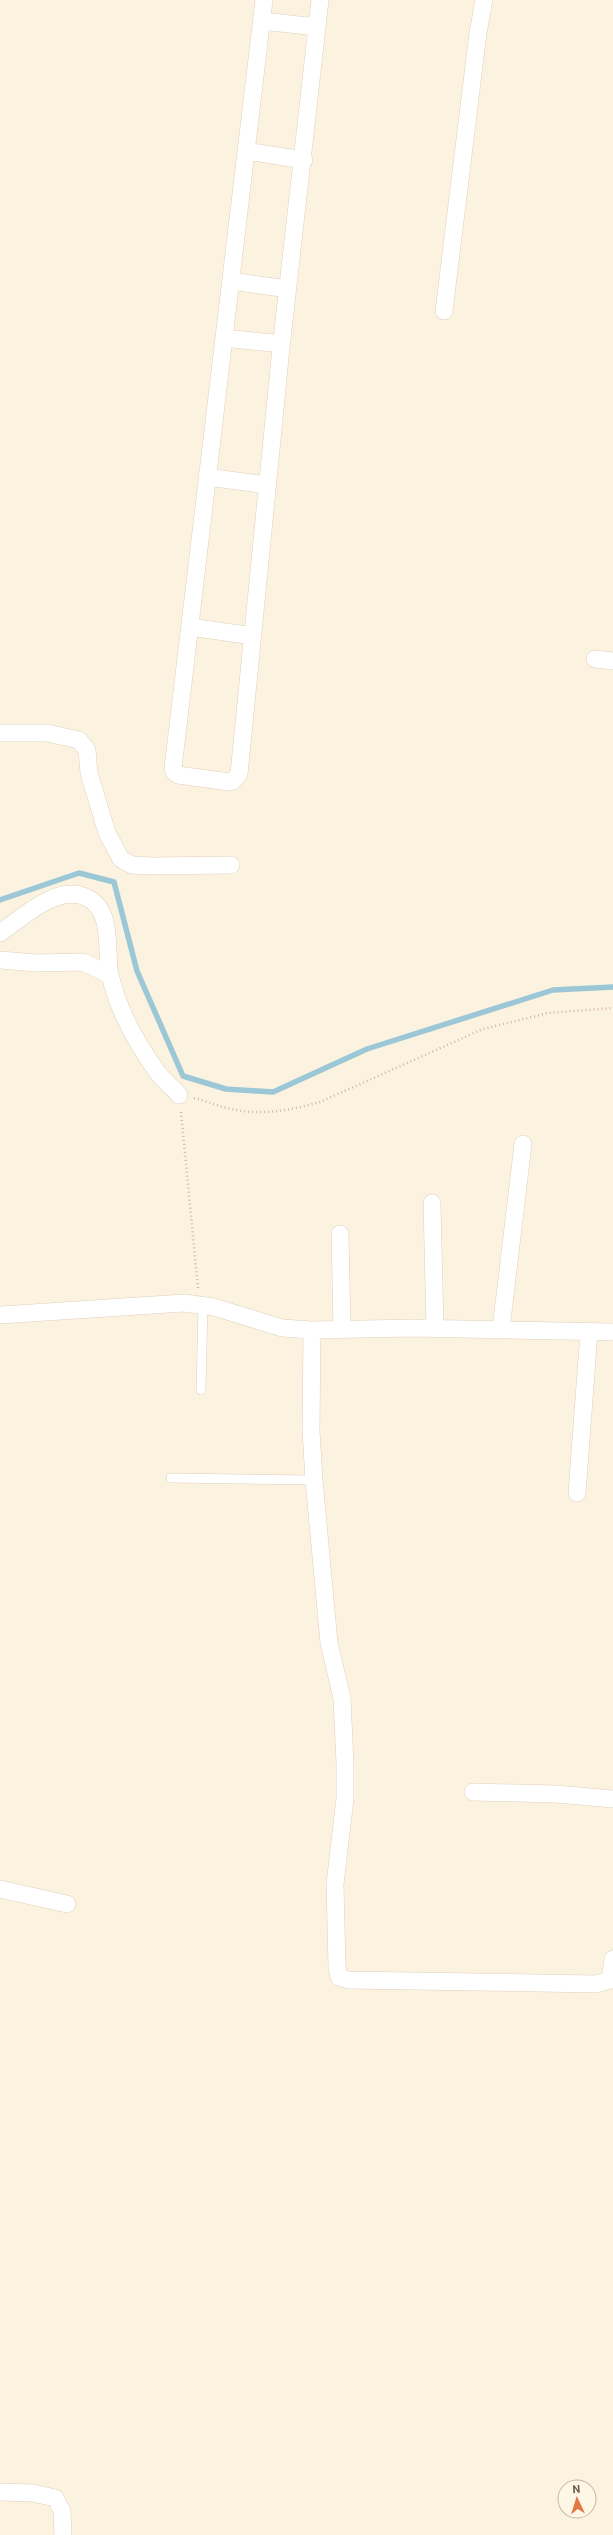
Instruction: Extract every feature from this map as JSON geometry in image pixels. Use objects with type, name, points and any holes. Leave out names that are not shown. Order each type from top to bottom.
[{"type":"street","points":[[264,0],[173,768],[175,773],[178,775],[229,782],[233,781],[239,774],[281,344],[304,160],[320,0]]},
{"type":"street","points":[[444,311],[478,33],[484,0]]},
{"type":"street","points":[[262,21],[317,27]]},
{"type":"street","points":[[246,151],[304,160]]},
{"type":"street","points":[[230,281],[288,289]]},
{"type":"street","points":[[224,338],[281,344]]},
{"type":"street","points":[[207,477],[267,485]]},
{"type":"street","points":[[190,627],[253,636]]},
{"type":"street","points":[[596,659],[613,661]]},
{"type":"street","points":[[0,733],[47,733],[79,740],[87,750],[88,773],[105,826],[121,859],[132,865],[231,865]]},
{"type":"street","points":[[0,933],[47,901],[76,894],[93,901],[99,909],[107,929],[110,975],[121,1007],[140,1046],[159,1074],[179,1095]]},
{"type":"street","points":[[0,960],[36,963],[83,962],[110,975]]},
{"type":"street","points":[[501,1329],[523,1144]]},
{"type":"street","points":[[432,1203],[435,1329]]},
{"type":"street","points":[[340,1234],[342,1329]]},
{"type":"street","points":[[0,1315],[151,1304],[201,1305],[282,1328],[312,1330],[501,1329],[613,1332]]},
{"type":"street","points":[[312,1330],[311,1431],[314,1480],[329,1648],[340,1689],[342,1706],[345,1799],[335,1892],[337,1967],[340,1977],[348,1980],[596,1984],[610,1980],[613,1959]]},
{"type":"street","points":[[577,1493],[589,1332]]},
{"type":"street","points":[[473,1792],[556,1794],[613,1799]]},
{"type":"street","points":[[0,1889],[67,1904]]},
{"type":"street","points":[[0,2492],[33,2493],[55,2498],[62,2511],[63,2535]]},
{"type":"lane","points":[[200,1390],[201,1305]]},
{"type":"lane","points":[[171,1478],[314,1480]]},
{"type":"path","points":[[201,1305],[179,1095],[233,1110],[260,1112],[300,1108],[320,1102],[483,1029],[548,1013],[613,1008]]},
{"type":"waterway","points":[[0,900],[79,873],[114,882],[137,971],[183,1076],[226,1089],[273,1092],[367,1049],[553,990],[613,987]]}]
